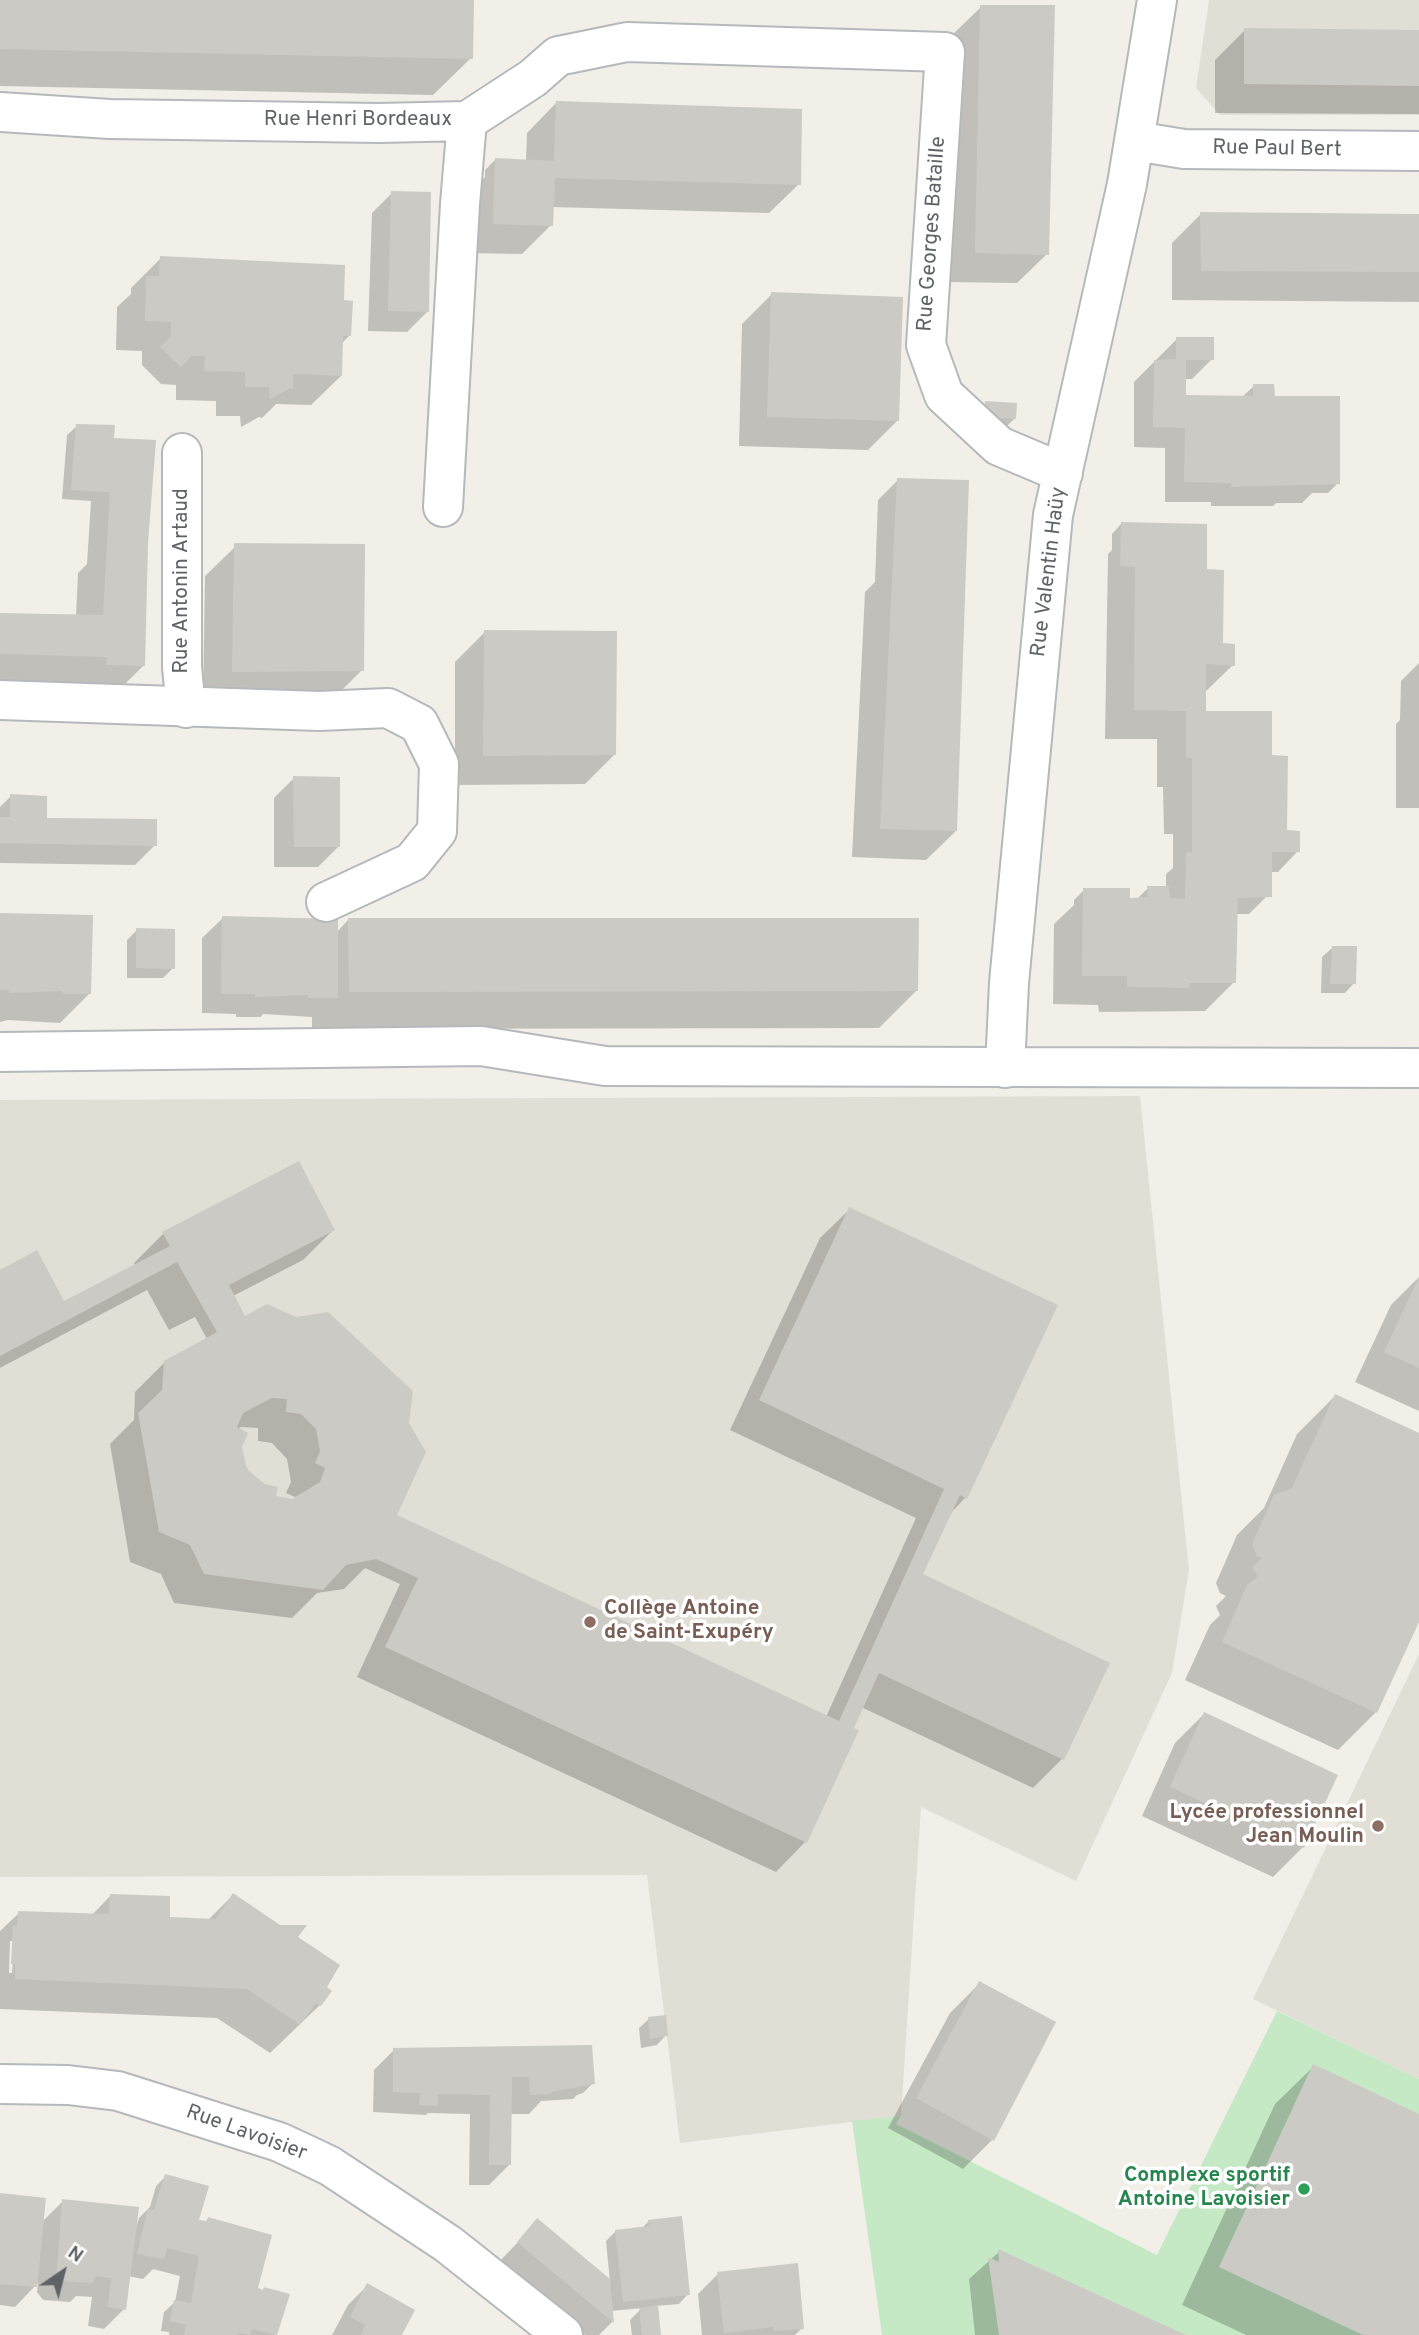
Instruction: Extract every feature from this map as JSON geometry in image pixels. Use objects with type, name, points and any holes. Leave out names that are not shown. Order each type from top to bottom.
[{"type":"street","name":"Rue Valentin Haüy","points":[[1005,1068],[1009,983],[1053,515],[1135,141],[1157,0]]},
{"type":"street","name":"Rue Henri Bordeaux","points":[[0,112],[124,119],[379,123],[467,121],[533,78],[558,56],[627,42],[945,52]]},
{"type":"street","name":"Rue Georges Bataille","points":[[945,52],[926,345],[944,395],[999,446],[1063,473]]},
{"type":"street","points":[[443,507],[467,121]]},
{"type":"street","name":"Rue Paul Bert","points":[[1135,141],[1184,149],[1419,151]]},
{"type":"street","name":"Rue Antonin Artaud","points":[[182,453],[183,667],[186,708]]},
{"type":"street","points":[[0,700],[319,711],[388,708],[419,724],[439,764],[437,831],[412,862],[326,902]]},
{"type":"street","points":[[0,1052],[481,1046],[605,1066],[1419,1068]]},
{"type":"street","name":"Rue Lavoisier","points":[[0,2084],[68,2085],[118,2091],[279,2142],[330,2166],[448,2244],[563,2335]]},
{"type":"shaded area","points":[[1209,0],[1419,0],[1419,115],[1220,115],[1196,88]]},
{"type":"shaded area","name":"Collège Antoine de Saint-Exupéry","points":[[1140,1096],[1189,1570],[1172,1673],[1076,1881],[921,1807],[901,2116],[680,2143],[647,1875],[0,1877],[0,1100]]},
{"type":"shaded area","name":"Lycée professionnel Jean Moulin","points":[[1419,1654],[1419,2079],[1253,1999]]},
{"type":"green space","name":"Complexe sportif Antoine Lavoisier","points":[[1277,2011],[1419,2079],[1419,2335],[882,2335],[852,2121],[901,2116],[896,2124],[1157,2255]]},
{"type":"building","points":[[0,0],[474,0],[473,59],[0,49]]},
{"type":"building","points":[[980,5],[1055,5],[1049,255],[975,253]]},
{"type":"building","points":[[1244,28],[1419,30],[1419,86],[1244,84]]},
{"type":"building","points":[[556,101],[802,109],[801,185],[555,178],[553,226],[493,224],[495,158],[554,161]]},
{"type":"building","points":[[391,191],[431,192],[429,312],[388,311]]},
{"type":"building","points":[[1200,212],[1419,214],[1419,272],[1201,271]]},
{"type":"building","points":[[160,256],[345,265],[344,300],[353,301],[351,336],[343,336],[342,376],[293,374],[293,389],[290,388],[270,399],[269,387],[245,387],[245,372],[204,371],[205,356],[191,356],[181,367],[160,347],[171,336],[171,322],[145,321],[146,276],[159,276]]},
{"type":"building","points":[[771,292],[903,297],[899,421],[767,417]]},
{"type":"building","points":[[1176,337],[1214,337],[1214,360],[1186,360],[1186,395],[1253,396],[1253,384],[1274,384],[1275,396],[1340,396],[1340,484],[1231,487],[1231,483],[1184,482],[1185,428],[1153,427],[1154,360],[1176,359]]},
{"type":"building","points":[[985,401],[1017,403],[1016,419],[984,417]]},
{"type":"building","points":[[76,424],[115,425],[114,438],[156,440],[148,543],[145,666],[106,665],[107,657],[0,654],[0,613],[103,615],[110,492],[71,490]]},
{"type":"building","points":[[897,478],[969,480],[957,831],[880,829]]},
{"type":"building","points":[[1121,522],[1207,524],[1207,569],[1224,570],[1223,643],[1235,644],[1235,666],[1206,664],[1206,711],[1272,711],[1272,755],[1288,756],[1287,830],[1300,831],[1300,852],[1272,852],[1272,897],[1238,898],[1236,983],[1190,983],[1190,988],[1127,987],[1127,976],[1082,976],[1083,888],[1130,888],[1130,898],[1148,897],[1147,886],[1169,886],[1170,898],[1185,899],[1186,852],[1192,853],[1192,758],[1186,758],[1186,711],[1134,710],[1135,567],[1120,566]]},
{"type":"building","points":[[234,543],[365,544],[364,671],[232,672]]},
{"type":"building","points":[[484,630],[617,631],[616,755],[483,756]]},
{"type":"building","points":[[293,776],[340,777],[340,847],[294,847]]},
{"type":"building","points":[[10,794],[47,796],[47,818],[157,819],[157,846],[0,843],[0,817],[10,817]]},
{"type":"building","points":[[0,913],[93,915],[91,994],[63,994],[62,991],[9,993],[9,990],[0,990]]},
{"type":"building","points":[[222,916],[338,919],[338,998],[221,994]]},
{"type":"building","points":[[348,918],[919,918],[918,991],[349,992]]},
{"type":"building","points":[[136,928],[175,929],[175,969],[136,968]]},
{"type":"building","points":[[1332,946],[1357,946],[1356,984],[1330,984]]},
{"type":"building","points":[[299,1161],[335,1230],[229,1285],[245,1316],[267,1304],[296,1317],[328,1312],[413,1391],[409,1423],[426,1452],[397,1515],[839,1721],[944,1489],[759,1400],[849,1207],[1058,1305],[967,1499],[960,1495],[923,1574],[1110,1663],[1064,1760],[879,1673],[854,1728],[859,1730],[807,1843],[385,1647],[418,1578],[376,1559],[346,1565],[323,1590],[204,1574],[190,1545],[159,1532],[138,1413],[162,1390],[164,1361],[217,1332],[177,1262],[0,1356],[0,1270],[37,1250],[64,1301],[170,1246],[162,1232]],"holes":[[[272,1398],[287,1399],[286,1412],[301,1414],[316,1429],[320,1451],[315,1463],[325,1468],[320,1482],[292,1499],[276,1496],[278,1487],[265,1484],[250,1472],[242,1447],[248,1433],[237,1427],[243,1413]]]},
{"type":"building","points":[[1419,1277],[1419,1368],[1384,1352]]},
{"type":"building","points":[[1335,1394],[1419,1433],[1419,1622],[1377,1713],[1222,1642],[1247,1585],[1258,1577],[1252,1567],[1262,1558],[1257,1556],[1252,1544],[1274,1495],[1292,1488]]},
{"type":"building","points":[[1204,1712],[1338,1775],[1304,1848],[1170,1787]]},
{"type":"building","points":[[233,1893],[280,1925],[307,1925],[298,1937],[340,1965],[327,1987],[332,1991],[321,2006],[316,2003],[300,2025],[247,1989],[15,1979],[15,1964],[11,1964],[13,1926],[17,1926],[18,1911],[109,1914],[110,1894],[170,1896],[170,1917],[216,1919]]},
{"type":"building","points":[[979,1981],[1056,2022],[994,2141],[916,2098]]},
{"type":"building","points":[[666,2015],[668,2036],[650,2039],[648,2017]]},
{"type":"building","points":[[592,2045],[595,2084],[551,2094],[530,2095],[529,2077],[512,2077],[511,2165],[489,2165],[490,2095],[438,2094],[438,2106],[419,2105],[420,2093],[393,2092],[393,2048]]},
{"type":"building","points":[[1313,2064],[1419,2114],[1419,2335],[1363,2335],[1219,2267]]},
{"type":"building","points":[[165,2174],[209,2186],[199,2220],[207,2221],[208,2217],[272,2235],[258,2288],[290,2294],[277,2335],[252,2329],[250,2335],[184,2335],[186,2325],[170,2321],[174,2300],[191,2303],[199,2256],[167,2248],[164,2259],[137,2254],[148,2209],[154,2210]]},
{"type":"building","points":[[0,2193],[46,2198],[37,2287],[0,2284]]},
{"type":"building","points":[[62,2199],[139,2207],[126,2310],[108,2307],[111,2278],[96,2276],[92,2283],[63,2281],[57,2271]]},
{"type":"building","points":[[682,2216],[690,2295],[623,2302],[615,2230],[649,2226],[648,2220]]},
{"type":"building","points":[[537,2218],[610,2279],[614,2323],[517,2242]]},
{"type":"building","points":[[998,2249],[1186,2335],[999,2335],[988,2257],[999,2262]]},
{"type":"building","points":[[798,2263],[804,2329],[773,2331],[773,2327],[724,2333],[717,2272]]},
{"type":"building","points":[[367,2283],[415,2310],[402,2335],[361,2335],[365,2325],[350,2317]]},
{"type":"building","points":[[658,2305],[661,2335],[642,2335],[639,2308]]},
{"type":"place","name":"Collège Antoine de Saint-Exupéry","points":[[590,1622]]},
{"type":"place","name":"Lycée professionnel Jean Moulin","points":[[1378,1826]]},
{"type":"place","name":"Complexe sportif Antoine Lavoisier","points":[[1304,2189]]}]
